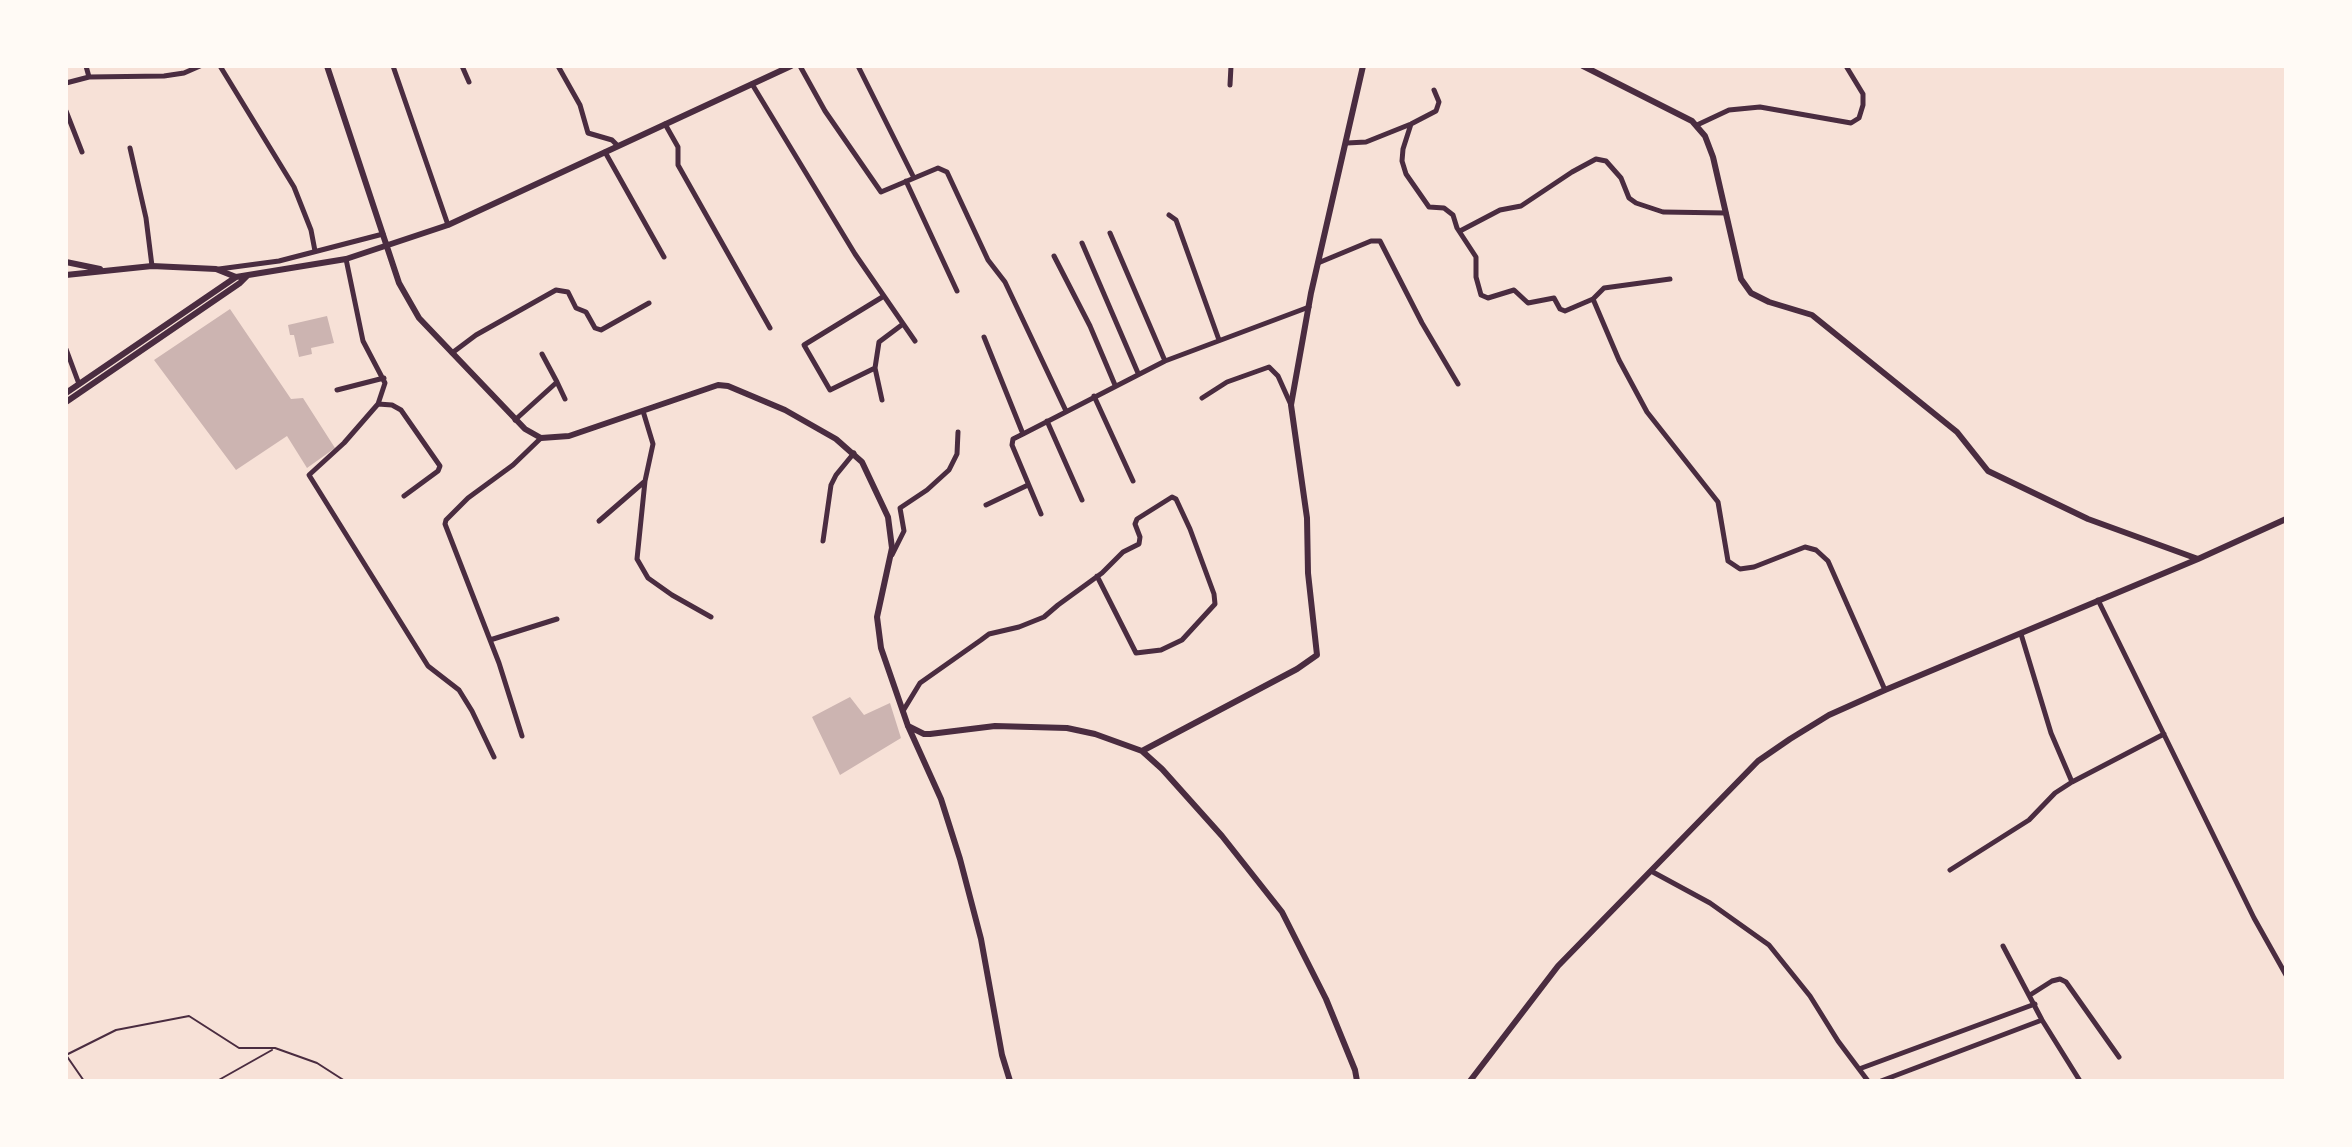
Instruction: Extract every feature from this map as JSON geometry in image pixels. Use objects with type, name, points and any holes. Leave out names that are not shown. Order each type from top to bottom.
[{"type":"street","points":[[86,66],[89,77]]},
{"type":"street","points":[[66,83],[89,77],[164,76],[184,73],[200,66]]},
{"type":"street","points":[[220,66],[294,187],[311,230],[315,251]]},
{"type":"street","points":[[327,66],[399,283],[419,318],[515,420],[541,438],[569,436],[718,385],[728,386],[785,410],[836,439],[862,462],[888,517],[892,548],[877,617],[881,648],[908,726],[941,799],[960,859],[981,939],[1002,1055],[1010,1081]]},
{"type":"street","points":[[393,66],[448,225]]},
{"type":"street","points":[[462,66],[469,82]]},
{"type":"street","points":[[558,66],[580,105],[588,133],[612,140],[617,145]]},
{"type":"street","points":[[66,393],[238,280],[346,259],[448,225],[791,66]]},
{"type":"street","points":[[800,66],[825,111],[881,192],[938,168],[949,175],[988,260],[1005,282],[1066,411]]},
{"type":"street","points":[[858,66],[914,178]]},
{"type":"street","points":[[1230,85],[1231,66]]},
{"type":"street","points":[[1291,405],[1318,263],[1363,66]]},
{"type":"street","points":[[1583,66],[1697,125],[1713,157],[1741,279],[1751,293],[1812,315],[1957,432],[1988,471],[2088,519],[2198,559]]},
{"type":"street","points":[[1697,125],[1729,110],[1760,107],[1851,123],[1859,118],[1863,94],[1846,66]]},
{"type":"street","points":[[752,84],[855,254],[915,341]]},
{"type":"street","points":[[1347,143],[1366,142],[1411,124],[1439,108],[1434,90]]},
{"type":"street","points":[[66,111],[82,152]]},
{"type":"street","points":[[665,124],[678,147],[678,165],[770,328]]},
{"type":"street","points":[[1411,124],[1403,149],[1402,161],[1406,174],[1429,207],[1449,211],[1476,257],[1476,277],[1484,297],[1514,290],[1528,303],[1554,298],[1560,309],[1565,311],[1593,299],[1604,288],[1670,279]]},
{"type":"street","points":[[130,148],[146,218],[152,266]]},
{"type":"street","points":[[605,152],[664,257]]},
{"type":"street","points":[[1459,231],[1500,210],[1521,206],[1572,172],[1601,159],[1621,178],[1629,198],[1636,203],[1663,212],[1726,213]]},
{"type":"street","points":[[906,181],[957,291]]},
{"type":"street","points":[[1169,215],[1176,220],[1219,340]]},
{"type":"street","points":[[1110,233],[1165,361]]},
{"type":"street","points":[[66,275],[152,266],[218,270],[279,261],[383,234]]},
{"type":"street","points":[[1318,263],[1371,241],[1380,241],[1458,384]]},
{"type":"street","points":[[1082,243],[1138,373]]},
{"type":"street","points":[[1054,256],[1090,326],[1115,385]]},
{"type":"street","points":[[346,259],[363,341],[384,378],[378,404],[344,443],[309,475],[428,666],[459,690],[494,757]]},
{"type":"street","points":[[66,262],[104,270]]},
{"type":"street","points":[[218,270],[238,280]]},
{"type":"street","points":[[66,402],[238,280]]},
{"type":"street","points":[[451,353],[476,335],[556,290],[568,292],[576,308],[586,312],[595,328],[601,330],[649,303]]},
{"type":"street","points":[[875,368],[830,390],[804,345],[884,296]]},
{"type":"street","points":[[1593,299],[1619,360],[1647,412],[1718,502],[1728,561],[1740,569],[1754,567],[1805,547],[1816,550],[1828,561],[1885,690]]},
{"type":"street","points":[[1041,514],[1012,445],[1013,439],[1138,373],[1309,307]]},
{"type":"street","points":[[882,400],[875,368],[879,342],[903,324]]},
{"type":"street","points":[[984,337],[1023,434]]},
{"type":"street","points":[[66,349],[79,384]]},
{"type":"street","points":[[542,354],[565,399]]},
{"type":"street","points":[[1142,751],[1297,669],[1317,655],[1308,573],[1307,518],[1291,405],[1278,376],[1269,367],[1227,382],[1202,398]]},
{"type":"street","points":[[337,390],[384,378]]},
{"type":"street","points":[[515,420],[557,382]]},
{"type":"street","points":[[1094,396],[1133,481]]},
{"type":"street","points":[[378,404],[392,405],[401,410],[440,466],[438,471],[404,496]]},
{"type":"street","points":[[643,411],[653,444],[637,538],[640,569],[672,595],[711,617]]},
{"type":"street","points":[[1047,421],[1082,500]]},
{"type":"street","points":[[890,559],[904,531],[900,508],[949,470],[957,454],[958,432]]},
{"type":"street","points":[[522,736],[445,522],[468,498],[541,438]]},
{"type":"street","points":[[823,541],[831,485],[855,453]]},
{"type":"street","points":[[599,521],[645,481]]},
{"type":"street","points":[[986,505],[1028,485]]},
{"type":"street","points":[[903,712],[920,683],[989,634],[1044,617],[1123,552],[1139,544],[1137,519],[1174,498],[1190,529],[1215,604],[1182,640],[1161,650],[1136,653],[1097,576]]},
{"type":"street","points":[[1470,1081],[1558,966],[1758,761],[1829,715],[2286,519]]},
{"type":"street","points":[[2097,599],[2254,918],[2286,975]]},
{"type":"street","points":[[490,640],[557,619]]},
{"type":"street","points":[[2021,634],[2051,733],[2072,782]]},
{"type":"street","points":[[908,726],[924,734],[995,726],[1067,728],[1095,734],[1142,751],[1222,836],[1282,912],[1326,999],[1357,1081]]},
{"type":"street","points":[[1950,870],[2029,820],[2055,793],[2072,782],[2164,734]]},
{"type":"street","points":[[1651,871],[1710,903],[1769,945],[1810,996],[1868,1081]]},
{"type":"street","points":[[2003,946],[2042,1020],[2080,1081]]},
{"type":"street","points":[[2030,995],[2052,981],[2060,979],[2066,982],[2119,1057]]},
{"type":"street","points":[[1859,1069],[2035,1004]]},
{"type":"street","points":[[1881,1081],[2042,1020]]},
{"type":"lane","points":[[84,1081],[66,1055],[116,1030],[189,1016],[239,1048],[275,1048],[317,1063],[345,1081]]},
{"type":"lane","points":[[217,1081],[275,1048]]},
{"type":"building","points":[[230,309],[291,399],[303,398],[335,448],[307,468],[287,436],[236,470],[154,360]]},
{"type":"building","points":[[327,316],[334,343],[311,348],[312,354],[299,357],[294,335],[290,335],[288,325]]},
{"type":"building","points":[[850,697],[864,715],[890,703],[901,738],[840,775],[812,717]]}]
